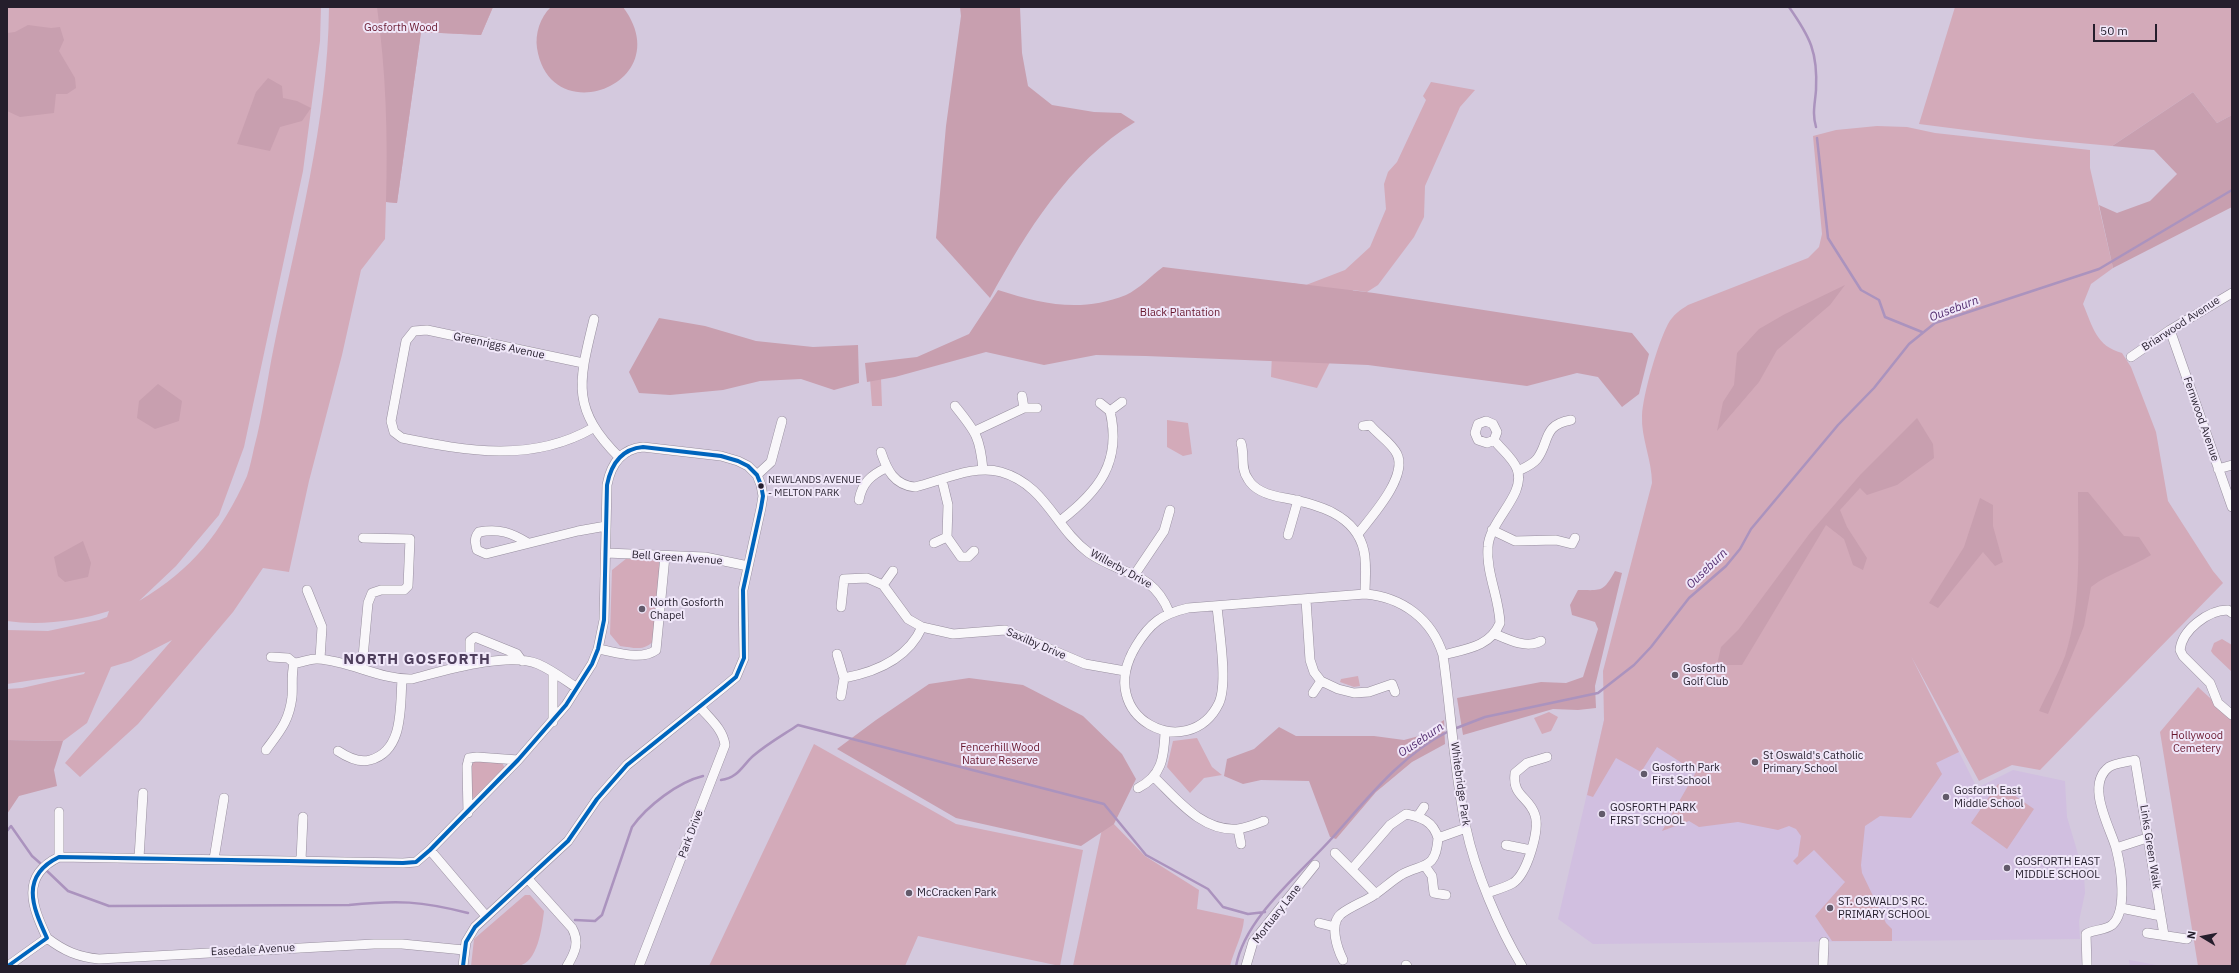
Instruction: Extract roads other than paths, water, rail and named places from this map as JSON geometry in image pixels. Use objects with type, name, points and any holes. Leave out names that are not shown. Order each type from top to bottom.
[{"type":"street","name":"Briarwood Avenue","points":[[2131,357],[2170,330],[2232,293]]},
{"type":"street","points":[[594,319],[583,363],[581,383],[585,405],[593,428],[603,441],[619,457]]},
{"type":"street","name":"Greenriggs Avenue","points":[[583,363],[427,330],[414,331],[406,341],[391,421],[394,432],[402,438],[464,450],[489,452],[534,448],[574,438],[593,428]]},
{"type":"street","name":"Fernwood Avenue","points":[[2170,330],[2232,507]]},
{"type":"street","points":[[1022,396],[1024,408]]},
{"type":"street","points":[[1110,411],[1122,402]]},
{"type":"street","points":[[1060,521],[1091,496],[1109,466],[1113,447],[1114,426],[1110,411],[1100,403]]},
{"type":"street","points":[[955,406],[975,431],[979,443],[983,470]]},
{"type":"street","points":[[975,431],[1024,408],[1037,408]]},
{"type":"street","points":[[1518,471],[1536,461],[1551,428],[1561,422],[1571,420]]},
{"type":"street","points":[[757,475],[771,462],[782,421]]},
{"type":"street","points":[[1358,534],[1395,480],[1399,470],[1399,460],[1392,446],[1369,423]]},
{"type":"street","points":[[1442,655],[1483,644],[1495,634],[1500,623],[1500,613],[1488,562],[1488,548],[1492,530],[1516,492],[1518,471],[1515,464],[1494,440]]},
{"type":"street","points":[[1245,446],[1243,466],[1248,479],[1259,490],[1273,496],[1312,503],[1329,510],[1343,519],[1358,534],[1364,550],[1365,594]]},
{"type":"street","points":[[8,966],[47,938],[36,913],[33,891],[37,875],[46,864],[59,857],[416,862],[468,813],[552,722],[577,688],[598,649],[604,620],[607,485],[613,464],[619,457],[633,448],[660,447],[721,456],[738,461],[748,466],[757,475],[763,496],[748,566],[742,604],[745,650],[742,667],[736,677],[700,707],[650,745],[617,776],[597,799],[568,841],[486,916],[470,934],[464,950],[463,966]]},
{"type":"street","points":[[859,500],[864,484],[876,473],[886,468],[881,452]]},
{"type":"street","points":[[2218,469],[2232,465]]},
{"type":"street","name":"Willerby Drive","points":[[886,468],[898,482],[906,486],[924,485],[983,470],[1000,472],[1015,478],[1029,486],[1043,498],[1076,541],[1088,552],[1104,562],[1135,574],[1150,583],[1159,591],[1169,612]]},
{"type":"street","points":[[942,480],[948,505],[947,537],[961,557],[968,557],[974,551]]},
{"type":"street","points":[[1288,535],[1298,500]]},
{"type":"street","points":[[1135,574],[1164,531],[1170,510]]},
{"type":"street","points":[[528,543],[512,533],[485,531],[479,532],[475,541],[477,550],[486,554],[591,528],[606,526]]},
{"type":"street","points":[[1492,530],[1515,541],[1523,542],[1548,539],[1574,544]]},
{"type":"street","points":[[934,543],[947,537]]},
{"type":"street","points":[[362,668],[368,603],[372,593],[381,590],[404,590],[408,586],[410,539],[363,538]]},
{"type":"street","name":"Bell Green Avenue","points":[[606,553],[705,557],[748,566]]},
{"type":"street","points":[[598,649],[639,656],[649,655],[656,650],[665,556]]},
{"type":"street","points":[[883,585],[893,571]]},
{"type":"street","points":[[842,607],[844,579],[867,578],[883,585],[908,619],[922,627],[912,644],[880,668],[871,673],[844,678]]},
{"type":"street","points":[[307,590],[322,627],[320,659]]},
{"type":"street","name":"Whitebridge Park","points":[[1217,606],[1306,600],[1365,594],[1392,599],[1413,611],[1432,629],[1439,643],[1442,655],[1466,828],[1488,893],[1521,966]]},
{"type":"street","points":[[1306,600],[1310,660],[1314,672],[1321,681],[1354,693],[1369,692],[1393,685]]},
{"type":"street","points":[[1217,606],[1223,682],[1219,703],[1206,720],[1187,731],[1165,732],[1147,723],[1133,709],[1124,690],[1125,671],[1132,652],[1144,633],[1157,620],[1169,612],[1188,608],[1217,606]]},
{"type":"street","points":[[2232,613],[2228,610],[2212,612],[2184,635],[2180,650],[2183,656],[2210,682],[2218,703],[2232,715]]},
{"type":"street","name":"Saxilby Drive","points":[[922,627],[953,634],[1005,630],[1085,664],[1125,671]]},
{"type":"street","points":[[1495,634],[1519,643],[1536,644],[1542,642]]},
{"type":"street","points":[[473,664],[470,656],[470,641],[475,637],[517,654],[522,661]]},
{"type":"street","points":[[837,654],[844,678],[841,696]]},
{"type":"street","points":[[271,657],[288,658],[294,663]]},
{"type":"street","points":[[294,663],[310,658],[320,659],[362,668],[387,677],[412,679],[473,664],[522,661],[538,664],[577,688]]},
{"type":"street","points":[[266,750],[279,734],[286,721],[292,697],[291,676],[294,663]]},
{"type":"street","points":[[552,722],[553,673]]},
{"type":"street","points":[[338,751],[352,758],[366,761],[379,758],[389,750],[398,729],[402,679]]},
{"type":"street","points":[[1313,693],[1321,681]]},
{"type":"street","name":"Park Drive","points":[[639,966],[725,745],[724,736],[700,707]]},
{"type":"street","points":[[1138,788],[1154,777],[1161,768],[1164,755],[1165,732]]},
{"type":"street","points":[[468,813],[467,766],[469,758],[478,757],[518,760]]},
{"type":"street","points":[[1488,893],[1514,882],[1522,875],[1531,850],[1536,827],[1536,816],[1531,806],[1518,793],[1514,783],[1515,773],[1527,763],[1547,757]]},
{"type":"street","name":"Links Green Walk","points":[[2116,848],[2101,810],[2100,786],[2103,775],[2109,767],[2135,760],[2150,838],[2164,935]]},
{"type":"street","points":[[1154,777],[1186,809],[1205,822],[1216,826],[1238,829],[1264,821]]},
{"type":"street","points":[[139,858],[142,793]]},
{"type":"street","points":[[214,860],[224,798]]},
{"type":"street","points":[[1418,816],[1424,807]]},
{"type":"street","points":[[59,812],[59,857]]},
{"type":"street","points":[[1343,960],[1337,947],[1335,927],[1340,914],[1376,894],[1402,875],[1426,866],[1435,854],[1438,838],[1430,824],[1418,816],[1406,814],[1390,825],[1352,869]]},
{"type":"street","points":[[302,860],[303,817]]},
{"type":"street","points":[[1438,838],[1466,828]]},
{"type":"street","points":[[1238,829],[1241,844]]},
{"type":"street","points":[[2087,966],[2086,934],[2112,925],[2121,908],[2120,875],[2116,848],[2150,838]]},
{"type":"street","points":[[1506,845],[1531,850]]},
{"type":"street","points":[[430,850],[486,916]]},
{"type":"street","points":[[1335,853],[1376,894]]},
{"type":"street","name":"Mortuary Lane","points":[[1246,966],[1254,942],[1315,865]]},
{"type":"street","points":[[1426,866],[1432,876],[1433,896],[1446,895]]},
{"type":"street","points":[[528,878],[572,928],[576,936],[577,946],[567,966]]},
{"type":"street","points":[[2121,908],[2161,916]]},
{"type":"street","points":[[1319,923],[1335,927]]},
{"type":"street","points":[[2147,933],[2186,938]]},
{"type":"street","name":"Easedale Avenue","points":[[47,938],[61,949],[81,958],[99,959],[374,944],[402,944],[464,950]]},
{"type":"street","points":[[1823,966],[1824,942]]},
{"type":"waterway","points":[[1789,7],[1807,36],[1814,55],[1816,65],[1814,113],[1816,127]]},
{"type":"waterway","points":[[1817,138],[1828,238],[1861,290],[1879,300],[1885,317],[1922,332]]},
{"type":"waterway","name":"Ouseburn","points":[[1454,729],[1485,717],[1598,693],[1634,665],[1651,647],[1689,598],[1726,566],[1740,549],[1751,529],[1838,425],[1874,388],[1909,344],[1935,323],[2099,269],[2232,190]]},
{"type":"waterway","points":[[721,780],[732,777],[758,752],[798,725],[1104,804],[1146,855],[1208,889],[1223,907],[1248,914],[1265,912]]},
{"type":"waterway","name":"Ouseburn","points":[[1236,966],[1241,948],[1250,930],[1276,897],[1386,778],[1416,752],[1449,731]]},
{"type":"waterway","points":[[575,920],[595,921],[602,915],[632,827],[638,819],[654,803],[674,789],[693,779],[703,776]]},
{"type":"waterway","points":[[7,831],[11,826],[32,856],[40,863]]},
{"type":"waterway","points":[[46,870],[68,891],[109,906],[349,905],[396,902],[423,904],[468,913]]},
{"type":"place","name":"NEWLANDS AVENUE - MELTON PARK","points":[[761,486]]},
{"type":"place","name":"North Gosforth Chapel","points":[[642,609]]},
{"type":"place","name":"Gosforth Golf Club","points":[[1675,675]]},
{"type":"place","name":"St Oswald's Catholic Primary School","points":[[1755,762]]},
{"type":"place","name":"Gosforth Park First School","points":[[1644,774]]},
{"type":"place","name":"Gosforth East Middle School","points":[[1946,797]]},
{"type":"place","name":"GOSFORTH PARK FIRST SCHOOL","points":[[1602,814]]},
{"type":"place","name":"GOSFORTH EAST MIDDLE SCHOOL","points":[[2007,868]]},
{"type":"place","name":"McCracken Park","points":[[909,893]]},
{"type":"place","name":"ST. OSWALD'S RC. PRIMARY SCHOOL","points":[[1830,908]]},
{"type":"district","name":"NORTH GOSFORTH","points":[[417,660]]},
{"type":"park label","name":"Gosforth Wood","points":[[401,28]]},
{"type":"park label","name":"Black Plantation","points":[[1180,313]]},
{"type":"park label","name":"Hollywood Cemetery","points":[[2197,742]]},
{"type":"park label","name":"Fencerhill Wood Nature Reserve","points":[[1000,754]]}]
